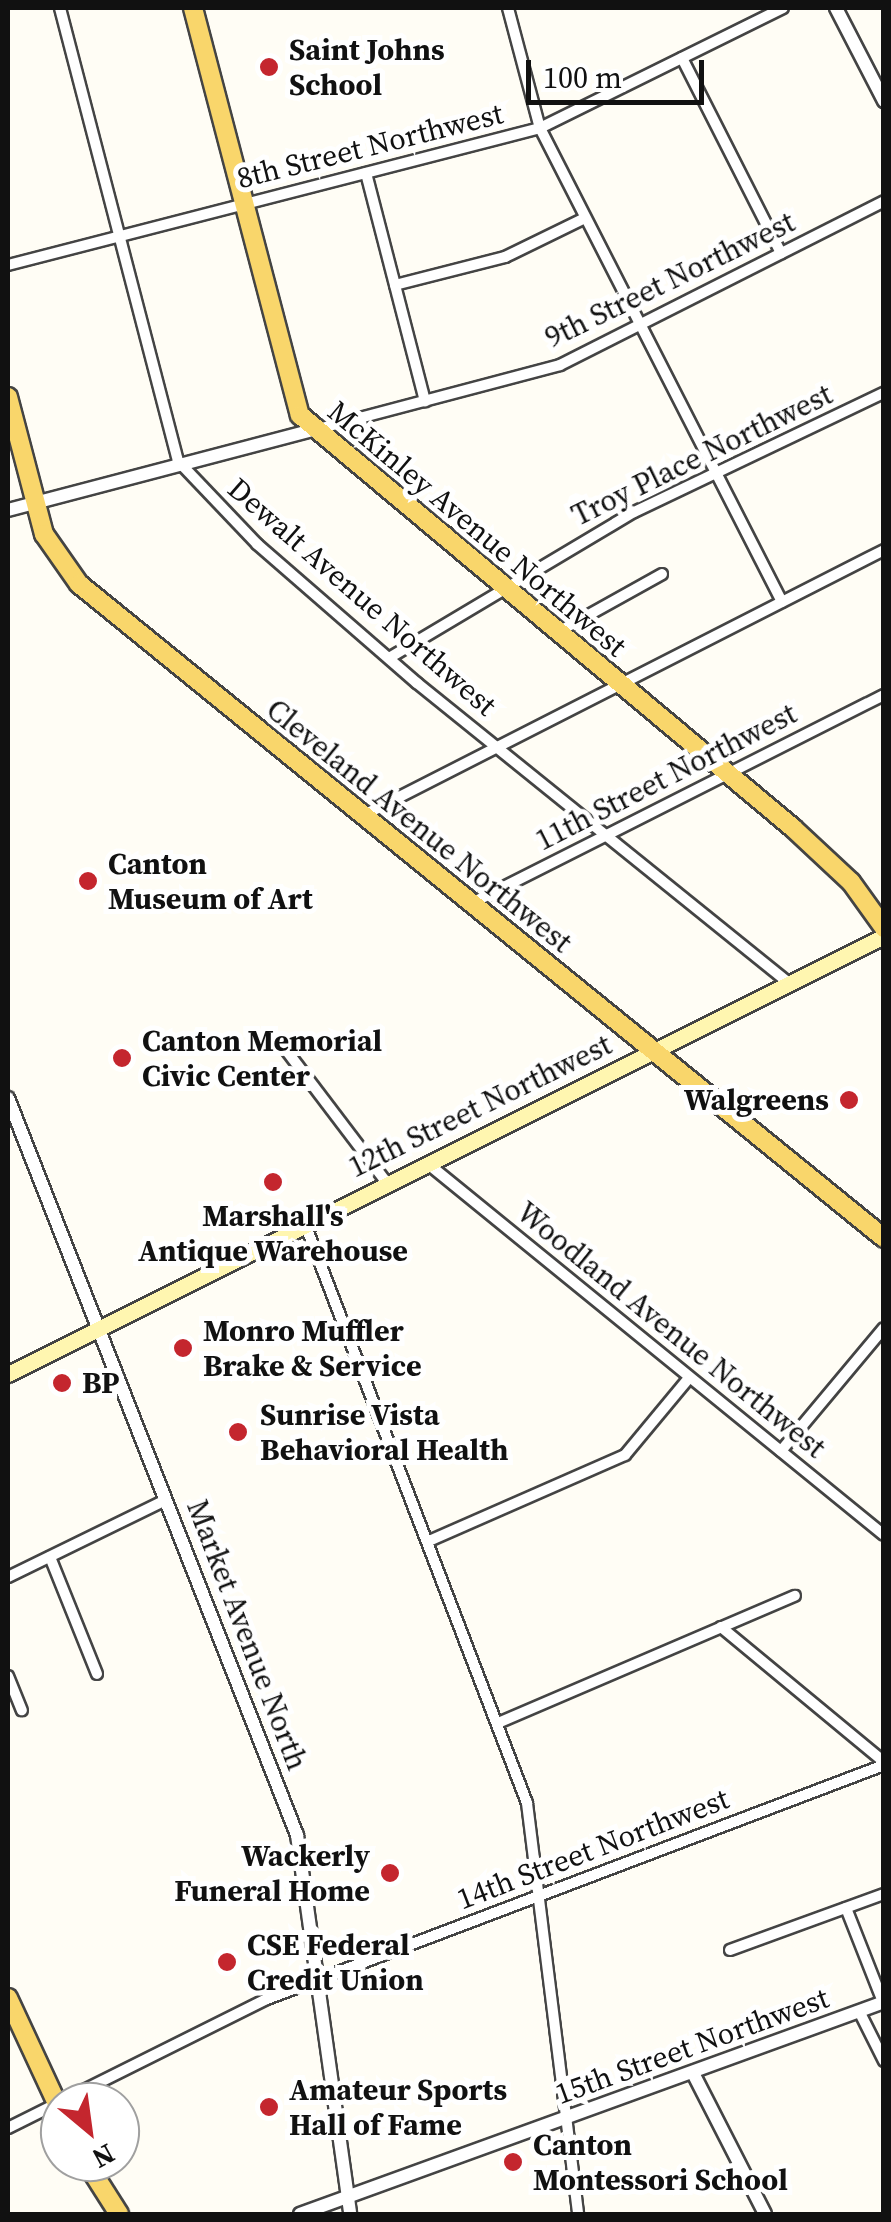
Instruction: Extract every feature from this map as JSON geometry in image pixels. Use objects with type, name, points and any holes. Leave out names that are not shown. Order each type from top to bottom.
[{"type":"main road","name":"McKinley Avenue Northwest","points":[[193,8],[290,393],[312,430],[832,864],[884,928]]},
{"type":"main road","name":"Cleveland Avenue Northwest","points":[[8,397],[34,502],[52,550],[78,584],[884,1238]]},
{"type":"main road","name":"12th Street Northwest","points":[[8,1374],[884,936]]},
{"type":"main road","points":[[8,1998],[47,2082]]},
{"type":"main road","points":[[99,2182],[120,2214]]},
{"type":"street","name":"Dewalt Avenue Northwest","points":[[60,8],[170,446],[182,466],[257,544],[389,658],[790,984]]},
{"type":"street","points":[[508,8],[540,128],[782,602]]},
{"type":"street","name":"8th Street Northwest","points":[[8,265],[540,128],[783,8]]},
{"type":"street","points":[[836,8],[884,100]]},
{"type":"street","points":[[682,58],[781,253]]},
{"type":"street","points":[[366,173],[425,401]]},
{"type":"street","name":"9th Street Northwest","points":[[8,510],[560,365],[884,201]]},
{"type":"street","points":[[395,285],[505,258],[585,218]]},
{"type":"street","name":"Troy Place Northwest","points":[[389,658],[634,512],[884,393]]},
{"type":"street","points":[[363,815],[884,550]]},
{"type":"street","points":[[557,632],[662,574]]},
{"type":"street","name":"11th Street Northwest","points":[[472,904],[884,695]]},
{"type":"street","points":[[283,1046],[388,1183]]},
{"type":"street","name":"Market Avenue North","points":[[8,1098],[290,1815],[320,1978],[350,2214]]},
{"type":"street","name":"Woodland Avenue Northwest","points":[[427,1163],[884,1535]]},
{"type":"street","points":[[305,1224],[527,1804],[578,2214]]},
{"type":"street","points":[[781,1451],[884,1328]]},
{"type":"street","points":[[429,1541],[624,1455],[689,1378]]},
{"type":"street","points":[[8,1576],[166,1500]]},
{"type":"street","points":[[50,1557],[97,1674]]},
{"type":"street","points":[[498,1722],[795,1596]]},
{"type":"street","points":[[721,1628],[884,1764]]},
{"type":"street","points":[[8,1676],[22,1710]]},
{"type":"street","name":"14th Street Northwest","points":[[107,2082],[320,1978],[884,1764]]},
{"type":"street","points":[[730,1950],[884,1894]]},
{"type":"street","points":[[846,1908],[883,2002]]},
{"type":"street","name":"15th Street Northwest","points":[[300,2214],[883,2002]]},
{"type":"street","points":[[859,2011],[884,2061]]},
{"type":"street","points":[[693,2073],[765,2214]]},
{"type":"street","name":"14th Street Northwest","points":[[8,2128],[40,2114]]},
{"type":"place","name":"Saint Johns School","points":[[269,67]]},
{"type":"place","name":"Canton Museum of Art","points":[[88,881]]},
{"type":"place","name":"Canton Memorial Civic Center","points":[[122,1058]]},
{"type":"place","name":"Walgreens","points":[[849,1100]]},
{"type":"place","name":"Marshall's Antique Warehouse","points":[[273,1182]]},
{"type":"place","name":"Monro Muffler Brake & Service","points":[[183,1348]]},
{"type":"place","name":"BP","points":[[62,1383]]},
{"type":"place","name":"Sunrise Vista Behavioral Health","points":[[238,1432]]},
{"type":"place","name":"Wackerly Funeral Home","points":[[390,1873]]},
{"type":"place","name":"CSE Federal Credit Union","points":[[227,1962]]},
{"type":"place","name":"Amateur Sports Hall of Fame","points":[[269,2107]]},
{"type":"place","name":"Canton Montessori School","points":[[513,2162]]}]
